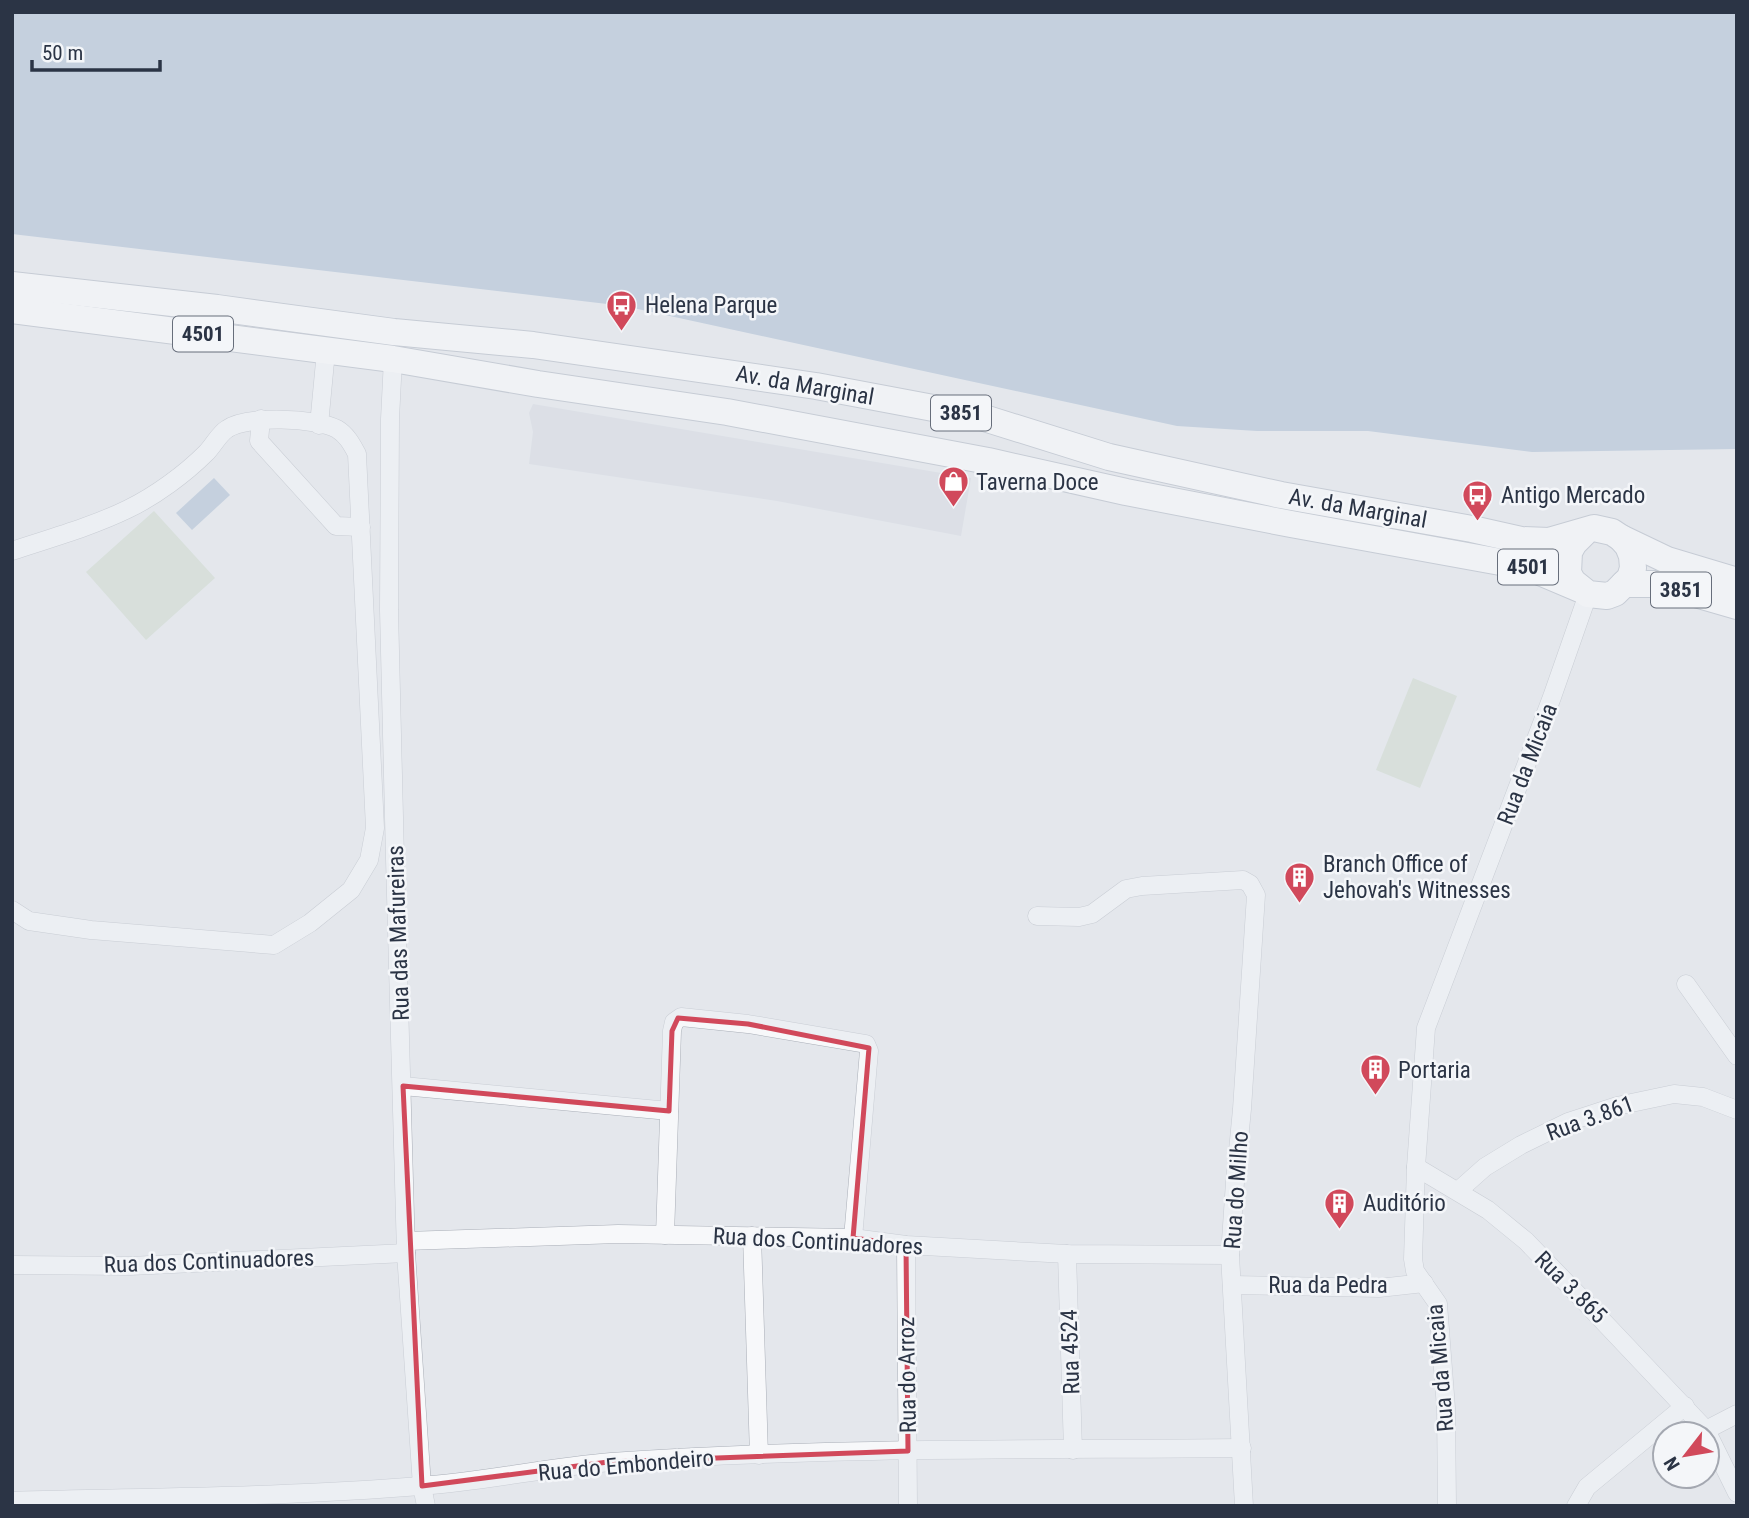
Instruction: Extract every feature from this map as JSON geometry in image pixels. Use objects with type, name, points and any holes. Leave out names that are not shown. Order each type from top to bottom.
[{"type":"main road","name":"Av. da Marginal","points":[[12,285],[217,308],[394,332],[533,345],[816,386],[981,417],[1109,457],[1281,495],[1521,540],[1549,541],[1586,531]]},
{"type":"main road","name":"Av. da Marginal","points":[[12,310],[393,359],[727,412],[988,461],[1266,519],[1528,567],[1584,592]]},
{"type":"main road","points":[[1594,528],[1612,532],[1629,546],[1633,568],[1630,578],[1615,593],[1606,596],[1584,592],[1569,573],[1567,563],[1574,543],[1586,531],[1594,528]]},
{"type":"main road","name":"3851","points":[[1621,538],[1667,560],[1737,581]]},
{"type":"main road","name":"3851","points":[[1624,584],[1661,584],[1737,606]]},
{"type":"street","points":[[320,425],[326,351]]},
{"type":"street","name":"Rua das Mafureiras","points":[[393,359],[389,610],[406,1247],[422,1486],[426,1506]]},
{"type":"street","points":[[261,419],[259,441],[336,526],[361,527]]},
{"type":"street","points":[[12,551],[86,527],[130,508],[189,467],[206,453],[228,428],[261,419],[297,421],[335,428],[345,435],[357,454],[375,828],[369,860],[351,890],[310,923],[274,945],[91,930],[29,921],[12,910]]},
{"type":"street","name":"Rua da Micaia","points":[[1447,1506],[1446,1408],[1438,1304],[1415,1271],[1413,1259],[1416,1167],[1426,1028],[1552,697],[1584,592]]},
{"type":"street","name":"Rua do Milho","points":[[1037,916],[1079,917],[1092,914],[1126,889],[1243,880],[1250,884],[1256,895],[1230,1255],[1244,1506]]},
{"type":"street","points":[[1686,984],[1737,1056]]},
{"type":"street","points":[[666,1235],[672,1031],[678,1018],[748,1024],[866,1044],[869,1051],[853,1238]]},
{"type":"street","points":[[402,1086],[669,1111]]},
{"type":"street","name":"Rua 3.861","points":[[1458,1191],[1485,1167],[1521,1145],[1568,1122],[1617,1105],[1674,1094],[1703,1097],[1737,1110]]},
{"type":"street","name":"Rua 3.865","points":[[1416,1167],[1488,1210],[1526,1241],[1697,1420]]},
{"type":"street","name":"Rua dos Continuadores","points":[[12,1265],[130,1266],[618,1234],[853,1238],[906,1245],[1067,1254],[1230,1255]]},
{"type":"street","points":[[752,1236],[759,1455]]},
{"type":"street","name":"Rua do Arroz","points":[[906,1245],[908,1506]]},
{"type":"street","name":"Rua 4524","points":[[1067,1254],[1073,1450]]},
{"type":"street","name":"Rua da Pedra","points":[[1232,1285],[1379,1288],[1424,1283]]},
{"type":"street","points":[[1576,1506],[1587,1487],[1685,1406]]},
{"type":"street","points":[[1721,1422],[1737,1414]]},
{"type":"street","name":"Rua do Embondeiro","points":[[12,1501],[253,1495],[422,1486],[608,1462],[759,1455],[1242,1448]]},
{"type":"street","name":"Rua 3.865","points":[[1721,1460],[1737,1493]]},
{"type":"highlighted area","points":[[678,1018],[748,1024],[869,1048],[853,1238],[906,1245],[908,1451],[608,1462],[422,1486],[403,1086],[669,1111],[672,1031]]},
{"type":"shaded area","points":[[533,404],[971,478],[961,536],[777,501],[529,464],[533,432],[529,413]]},
{"type":"green space","points":[[154,511],[215,578],[146,640],[86,572]]},
{"type":"green space","points":[[1413,678],[1457,696],[1420,788],[1376,770]]},
{"type":"water","points":[[12,12],[1737,12],[1737,449],[1532,452],[1368,431],[1257,431],[1177,426],[624,306],[12,234]]},
{"type":"water","points":[[214,478],[230,495],[192,530],[176,513]]},
{"type":"place","name":"Helena Parque","points":[[622,332]]},
{"type":"place","name":"Taverna Doce","points":[[953,509]]},
{"type":"place","name":"Antigo Mercado","points":[[1478,522]]},
{"type":"place","name":"Branch Office of Jehovah's Witnesses","points":[[1300,904]]},
{"type":"place","name":"Portaria","points":[[1375,1097]]},
{"type":"place","name":"Auditório","points":[[1340,1230]]}]
